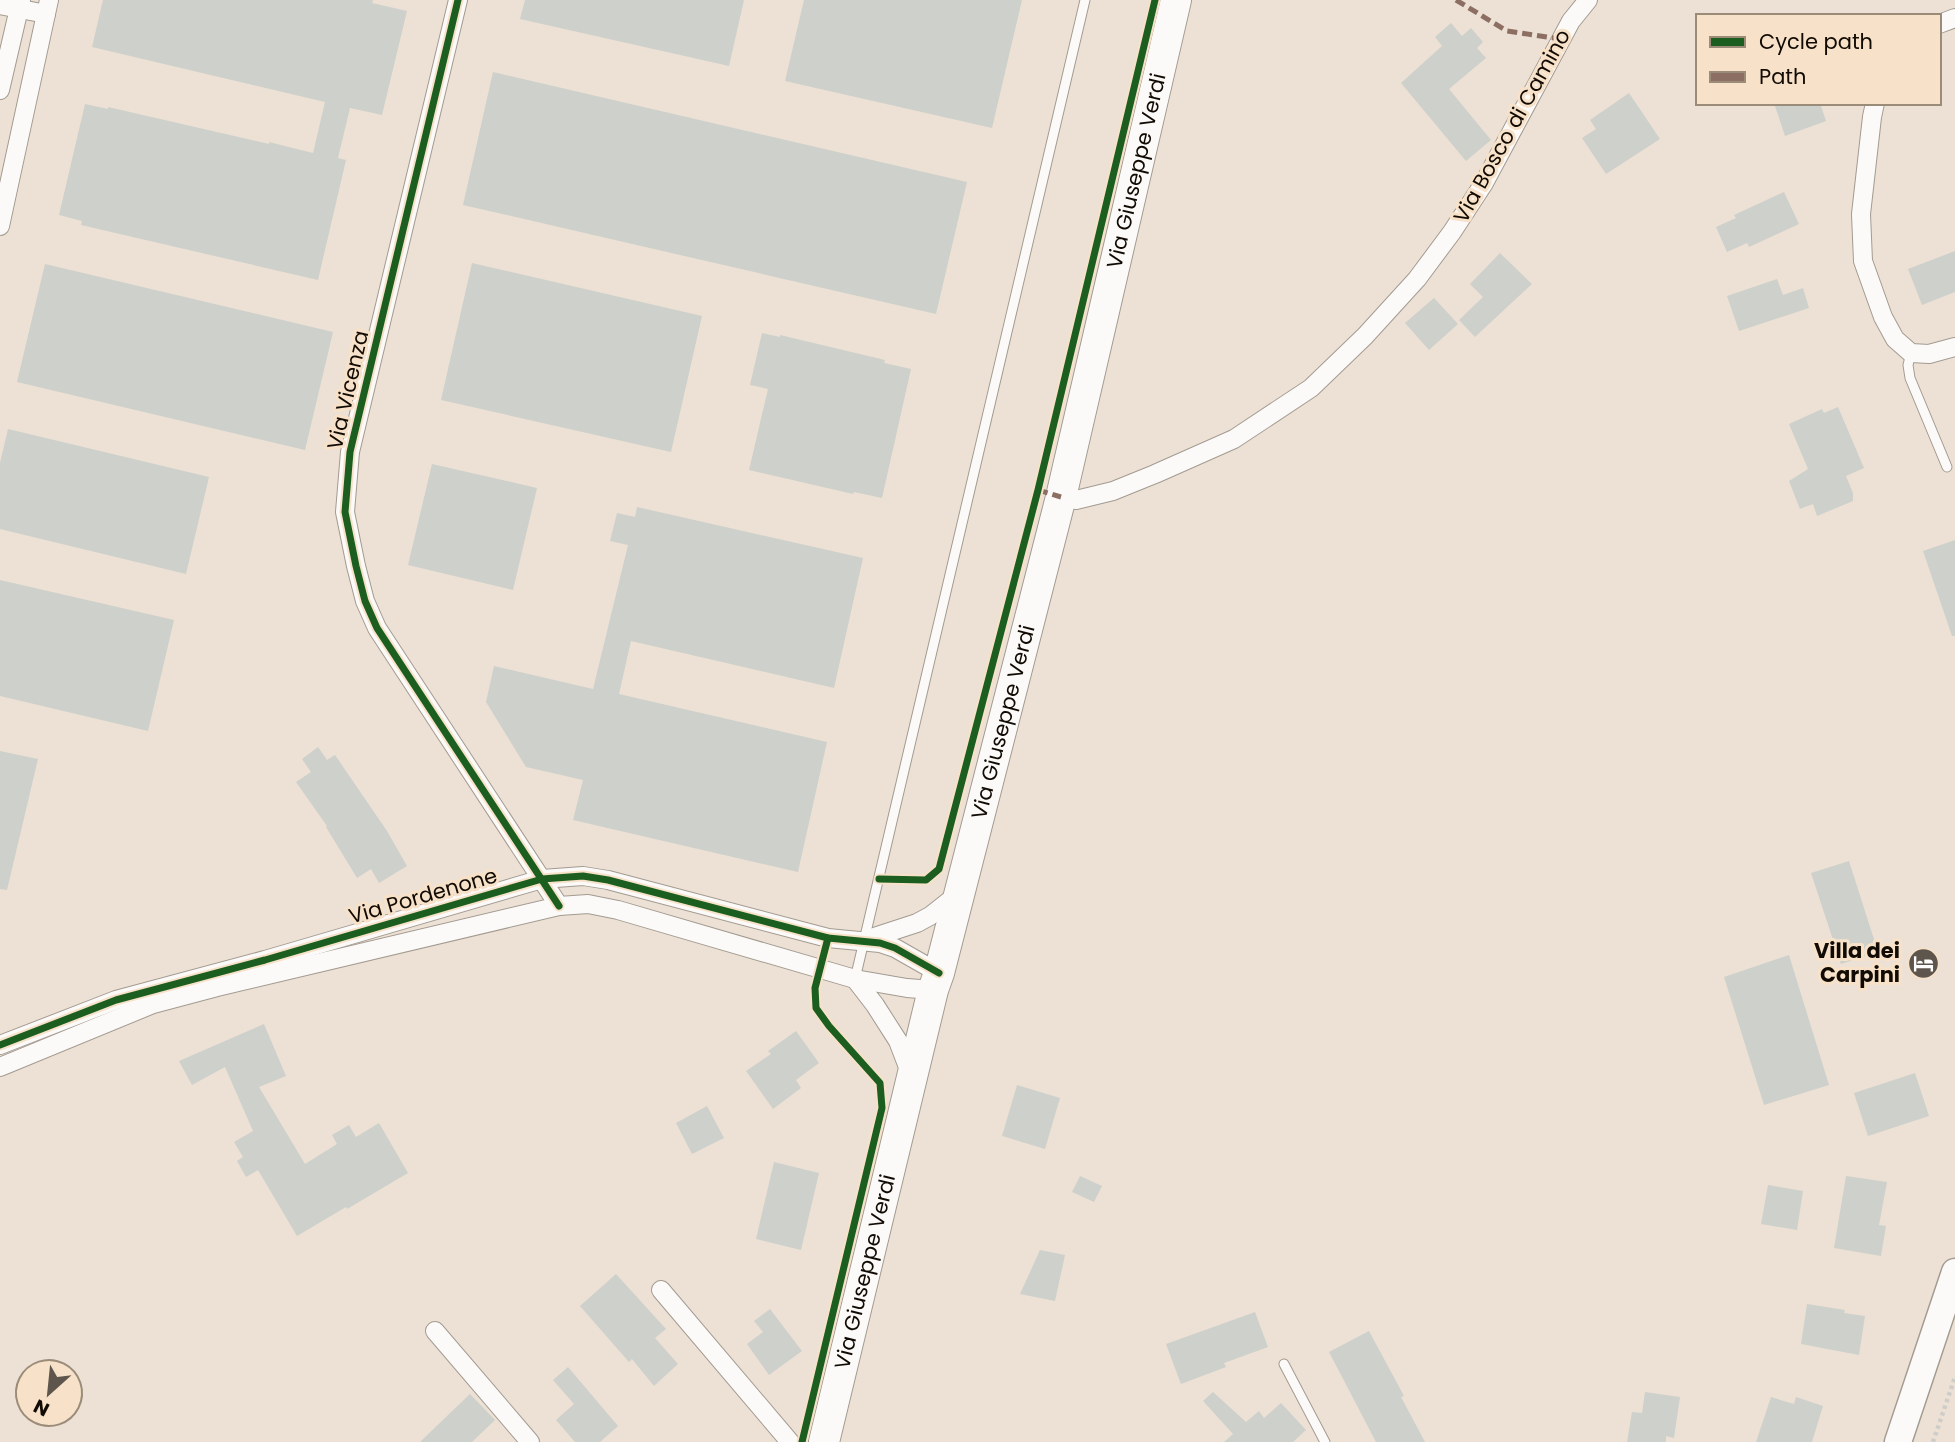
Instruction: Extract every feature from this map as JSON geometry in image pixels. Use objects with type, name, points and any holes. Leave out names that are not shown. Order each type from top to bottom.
[{"type":"main road","name":"Via Giuseppe Verdi","points":[[824,1442],[912,1077],[1061,497],[1176,0]]},
{"type":"street","name":"Via Vicenza","points":[[458,0],[350,452],[345,512],[365,601],[377,628],[559,906]]},
{"type":"street","name":"Via Bosco di Camino","points":[[1061,497],[1076,500],[1113,491],[1155,474],[1234,439],[1311,388],[1365,336],[1417,279],[1452,232],[1484,183],[1571,20],[1588,0]]},
{"type":"street","points":[[0,90],[20,4]]},
{"type":"street","points":[[0,5],[47,7],[0,226]]},
{"type":"street","points":[[1875,105],[1861,214],[1863,261],[1883,317],[1895,340],[1911,353],[1929,355],[1955,347]]},
{"type":"street","name":"Via Pordenone","points":[[0,1067],[153,1004],[542,879],[583,876],[608,880],[828,938],[880,943],[895,948],[936,982]]},
{"type":"street","points":[[865,940],[917,923],[959,894]]},
{"type":"street","name":"Via Pordenone","points":[[0,1045],[116,1000],[559,906],[588,904],[618,910],[855,979],[907,988],[936,982]]},
{"type":"street","points":[[855,979],[898,1041],[912,1077]]},
{"type":"street","points":[[1898,1442],[1955,1272]]},
{"type":"street","points":[[661,1290],[790,1442]]},
{"type":"street","points":[[435,1331],[530,1442]]},
{"type":"lane","points":[[855,979],[1085,0]]},
{"type":"lane","points":[[1911,353],[1908,365],[1910,378],[1948,467]]},
{"type":"lane","points":[[1284,1364],[1325,1442]]},
{"type":"path","points":[[1933,1442],[1955,1377]]},
{"type":"building","points":[[103,0],[373,0],[372,3],[407,11],[382,115],[350,108],[338,158],[346,160],[318,280],[81,225],[82,221],[59,215],[85,104],[313,153],[325,102],[92,47]]},
{"type":"building","points":[[525,0],[744,0],[729,66],[520,19]]},
{"type":"building","points":[[804,0],[1022,0],[992,128],[785,81]]},
{"type":"building","points":[[1451,23],[1462,36],[1471,28],[1483,42],[1477,48],[1486,58],[1449,89],[1491,140],[1466,161],[1401,83],[1442,46],[1435,37]]},
{"type":"building","points":[[493,72],[967,182],[936,314],[463,205]]},
{"type":"building","points":[[1629,93],[1660,139],[1606,174],[1582,138],[1596,129],[1590,120]]},
{"type":"building","points":[[1775,105],[1821,105],[1826,121],[1785,136]]},
{"type":"building","points":[[1784,192],[1799,224],[1749,247],[1747,243],[1727,252],[1716,227],[1736,218],[1734,215]]},
{"type":"building","points":[[1955,251],[1955,292],[1922,305],[1908,269]]},
{"type":"building","points":[[1500,253],[1532,284],[1475,337],[1459,320],[1483,297],[1470,284]]},
{"type":"building","points":[[472,263],[702,316],[671,452],[441,400]]},
{"type":"building","points":[[45,264],[333,332],[305,450],[17,382]]},
{"type":"building","points":[[1777,279],[1783,295],[1803,288],[1809,308],[1739,331],[1727,296]]},
{"type":"building","points":[[1434,298],[1458,324],[1429,350],[1405,323]]},
{"type":"building","points":[[762,333],[885,360],[884,363],[911,369],[882,498],[749,470],[768,389],[750,385]]},
{"type":"building","points":[[1838,407],[1864,468],[1846,476],[1853,493],[1853,501],[1817,516],[1813,504],[1800,509],[1789,481],[1808,469],[1789,424],[1822,409],[1824,413]]},
{"type":"building","points":[[8,429],[209,477],[186,574],[0,529],[0,463]]},
{"type":"building","points":[[432,464],[537,488],[513,590],[408,565]]},
{"type":"building","points":[[637,507],[863,558],[834,688],[631,641],[619,694],[827,742],[798,872],[573,820],[583,780],[526,767],[486,702],[494,666],[593,689],[628,545],[610,541],[617,513],[635,517]]},
{"type":"building","points":[[1955,540],[1955,636],[1952,636],[1923,551]]},
{"type":"building","points":[[0,580],[174,620],[148,731],[0,696]]},
{"type":"building","points":[[318,747],[327,760],[335,755],[387,831],[407,866],[379,883],[371,869],[357,878],[327,826],[296,782],[311,772],[302,759]]},
{"type":"building","points":[[0,751],[38,759],[7,890],[0,889]]},
{"type":"building","points":[[1849,861],[1878,952],[1841,964],[1811,873]]},
{"type":"building","points":[[1789,955],[1829,1085],[1764,1105],[1724,977]]},
{"type":"building","points":[[264,1024],[286,1076],[259,1087],[305,1164],[337,1144],[332,1135],[349,1125],[356,1137],[379,1123],[408,1173],[297,1236],[258,1170],[246,1177],[237,1161],[243,1157],[234,1142],[253,1131],[225,1067],[192,1085],[179,1061]]},
{"type":"building","points":[[796,1031],[819,1063],[796,1080],[801,1088],[773,1109],[746,1071],[771,1054],[768,1051]]},
{"type":"building","points":[[1915,1073],[1929,1116],[1868,1136],[1854,1093]]},
{"type":"building","points":[[1017,1085],[1060,1098],[1045,1149],[1002,1136]]},
{"type":"building","points":[[707,1106],[724,1138],[692,1154],[676,1123]]},
{"type":"building","points":[[774,1162],[819,1173],[801,1250],[756,1239]]},
{"type":"building","points":[[1080,1176],[1102,1186],[1094,1202],[1072,1192]]},
{"type":"building","points":[[1846,1176],[1887,1182],[1879,1225],[1886,1226],[1881,1256],[1834,1248]]},
{"type":"building","points":[[1768,1185],[1803,1191],[1797,1230],[1761,1224]]},
{"type":"building","points":[[1040,1250],[1065,1255],[1055,1301],[1020,1294]]},
{"type":"building","points":[[616,1274],[666,1329],[655,1338],[678,1364],[654,1386],[632,1359],[629,1362],[580,1306]]},
{"type":"building","points":[[1807,1304],[1865,1316],[1859,1355],[1801,1344]]},
{"type":"building","points":[[770,1309],[802,1351],[769,1375],[747,1344],[763,1332],[754,1321]]},
{"type":"building","points":[[1255,1312],[1268,1347],[1224,1363],[1226,1367],[1181,1384],[1166,1344]]},
{"type":"building","points":[[1369,1331],[1425,1442],[1376,1442],[1329,1352]]},
{"type":"building","points":[[568,1367],[618,1426],[600,1442],[575,1442],[556,1420],[574,1404],[553,1380]]},
{"type":"building","points":[[1213,1392],[1246,1422],[1259,1411],[1264,1418],[1281,1403],[1306,1430],[1293,1442],[1224,1442],[1233,1434],[1203,1401]]},
{"type":"building","points":[[1645,1392],[1680,1397],[1674,1438],[1666,1436],[1666,1442],[1627,1442],[1632,1412],[1642,1413]]},
{"type":"building","points":[[470,1394],[495,1420],[472,1442],[420,1442]]},
{"type":"building","points":[[1771,1397],[1794,1404],[1796,1397],[1823,1406],[1812,1442],[1756,1442]]},
{"type":"marked path","points":[[1456,0],[1507,31],[1560,39]]},
{"type":"marked path","points":[[1038,490],[1061,497]]},
{"type":"cycle path","points":[[458,0],[350,452],[345,512],[365,601],[377,628],[559,906]]},
{"type":"cycle path","points":[[879,879],[926,880],[939,869],[1038,490],[1155,0]]},
{"type":"cycle path","points":[[0,1045],[116,1000],[265,960],[542,879],[583,876],[608,880],[828,938],[880,943],[895,948],[939,973]]},
{"type":"cycle path","points":[[802,1442],[882,1108],[880,1083],[816,1008],[815,988],[828,938]]},
{"type":"place","name":"Villa dei Carpini","points":[[1923,963]]}]
